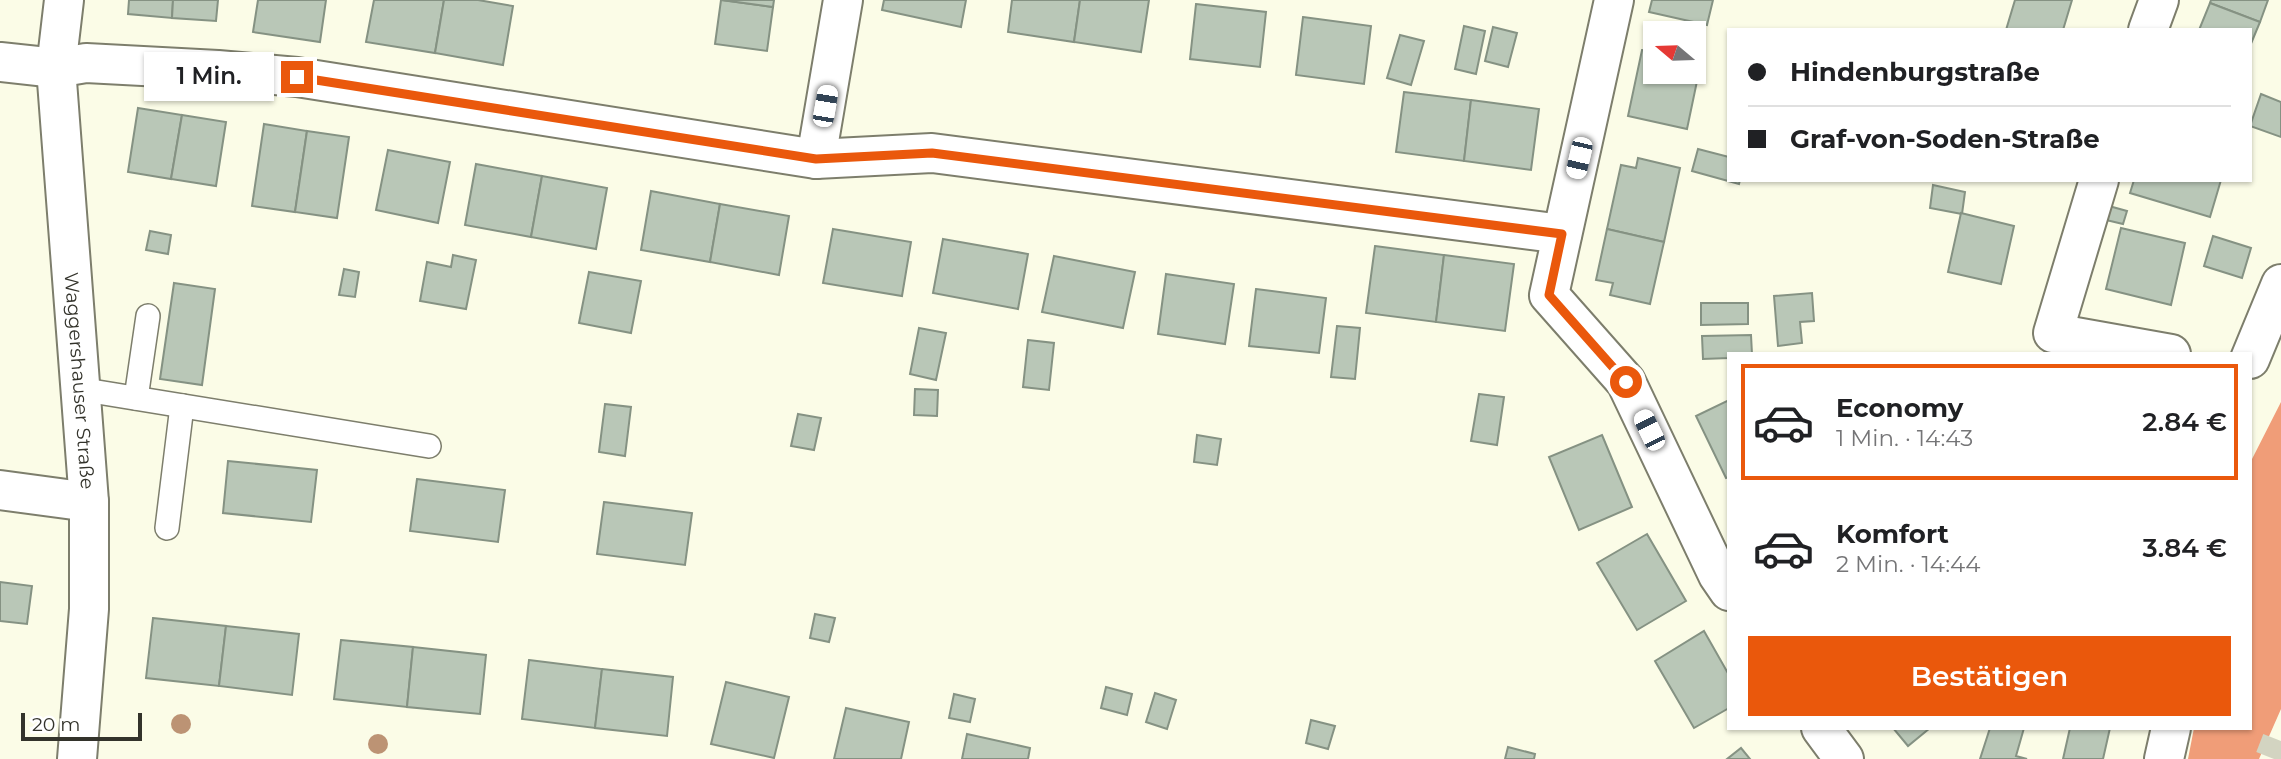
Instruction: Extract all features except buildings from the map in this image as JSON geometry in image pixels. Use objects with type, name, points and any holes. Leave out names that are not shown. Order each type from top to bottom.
[{"type":"street","name":"Waggershauser Straße","points":[[64,0],[57,68],[89,502],[89,609],[77,759]]},
{"type":"street","points":[[816,159],[843,0]]},
{"type":"street","points":[[1614,0],[1549,295],[1626,382],[1718,575],[1727,588]]},
{"type":"street","points":[[2149,28],[2159,0]]},
{"type":"street","points":[[0,62],[57,68],[86,63],[297,77],[816,159],[932,153],[1562,234]]},
{"type":"street","points":[[2098,182],[2053,333],[2160,352]]},
{"type":"street","points":[[2252,354],[2281,284]]},
{"type":"street","points":[[0,490],[89,502]]},
{"type":"street","points":[[1822,730],[1844,759]]},
{"type":"street","points":[[2164,759],[2171,730]]},
{"type":"lane","points":[[136,398],[148,316]]},
{"type":"lane","points":[[79,388],[429,446]]},
{"type":"lane","points":[[167,528],[182,406]]},
{"type":"shaded area","points":[[2281,402],[2281,709],[2259,759],[2188,759],[2194,730],[2252,730],[2252,459]]},
{"type":"tunnel","points":[[2274,759],[2281,741]]},
{"type":"route","points":[[297,77],[816,159],[932,153],[1562,234],[1549,295],[1626,382]]}]
